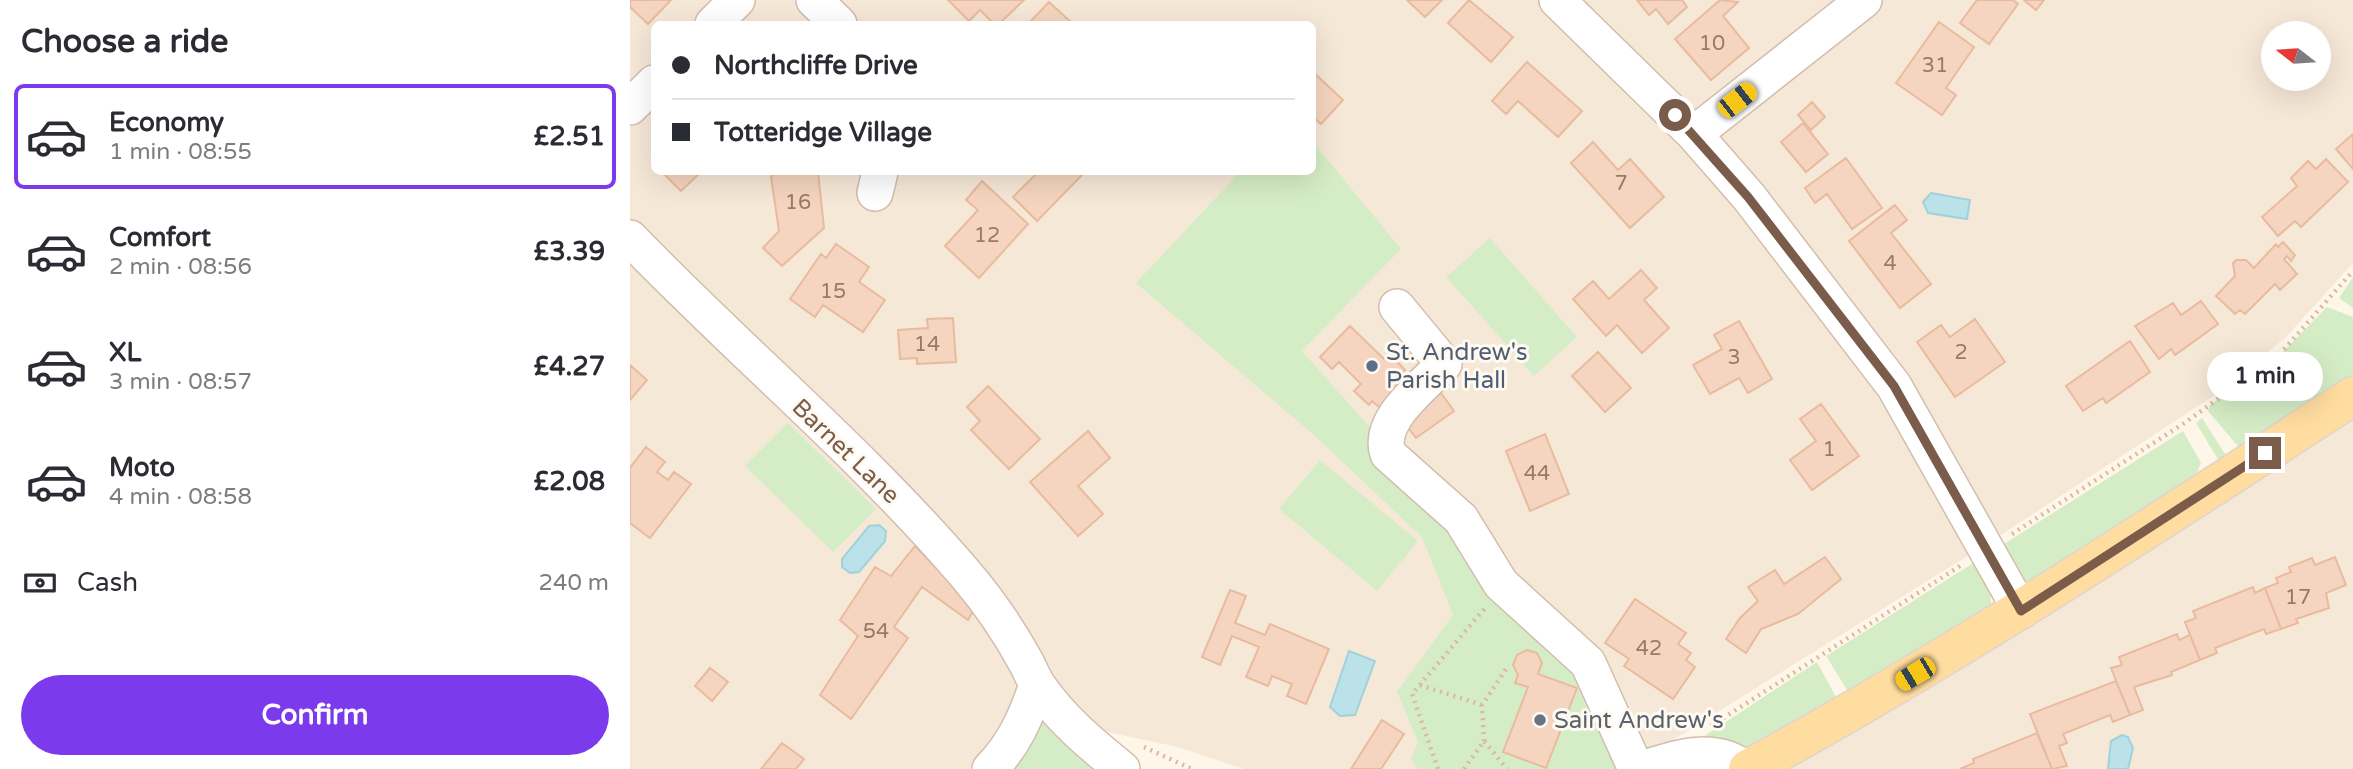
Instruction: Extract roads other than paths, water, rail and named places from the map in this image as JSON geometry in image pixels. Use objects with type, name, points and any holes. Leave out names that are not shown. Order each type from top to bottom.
[{"type":"main road","points":[[1746,769],[1853,712],[2021,611],[2353,396]]},
{"type":"street","points":[[716,21],[737,0]]},
{"type":"street","points":[[814,0],[836,21]]},
{"type":"street","points":[[1557,0],[1694,134],[1748,197],[1894,386],[2021,611]]},
{"type":"street","points":[[1694,134],[1864,0]]},
{"type":"street","points":[[630,107],[651,86]]},
{"type":"street","name":"Barnet Lane","points":[[630,238],[712,322],[884,485],[968,577],[996,614],[1037,685],[1076,733],[1122,769]]},
{"type":"street","points":[[1398,307],[1444,364],[1395,417],[1385,438],[1388,454],[1461,519],[1502,584],[1587,663],[1636,769]]},
{"type":"street","points":[[989,769],[1009,748],[1021,727],[1037,685]]},
{"type":"street","points":[[1657,764],[1702,755],[1729,758],[1746,769]]},
{"type":"water","points":[[1931,193],[1970,200],[1967,219],[1928,213],[1923,202]]},
{"type":"water","points":[[879,525],[886,531],[885,541],[859,572],[850,573],[842,567],[842,559],[869,526]]},
{"type":"water","points":[[1349,651],[1375,661],[1355,715],[1340,716],[1330,707]]},
{"type":"water","points":[[2122,735],[2128,737],[2133,748],[2128,769],[2108,769],[2111,741]]},
{"type":"place","name":"St. Andrew's Parish Hall","points":[[1372,366]]},
{"type":"place","name":"Saint Andrew's","points":[[1540,720]]}]
